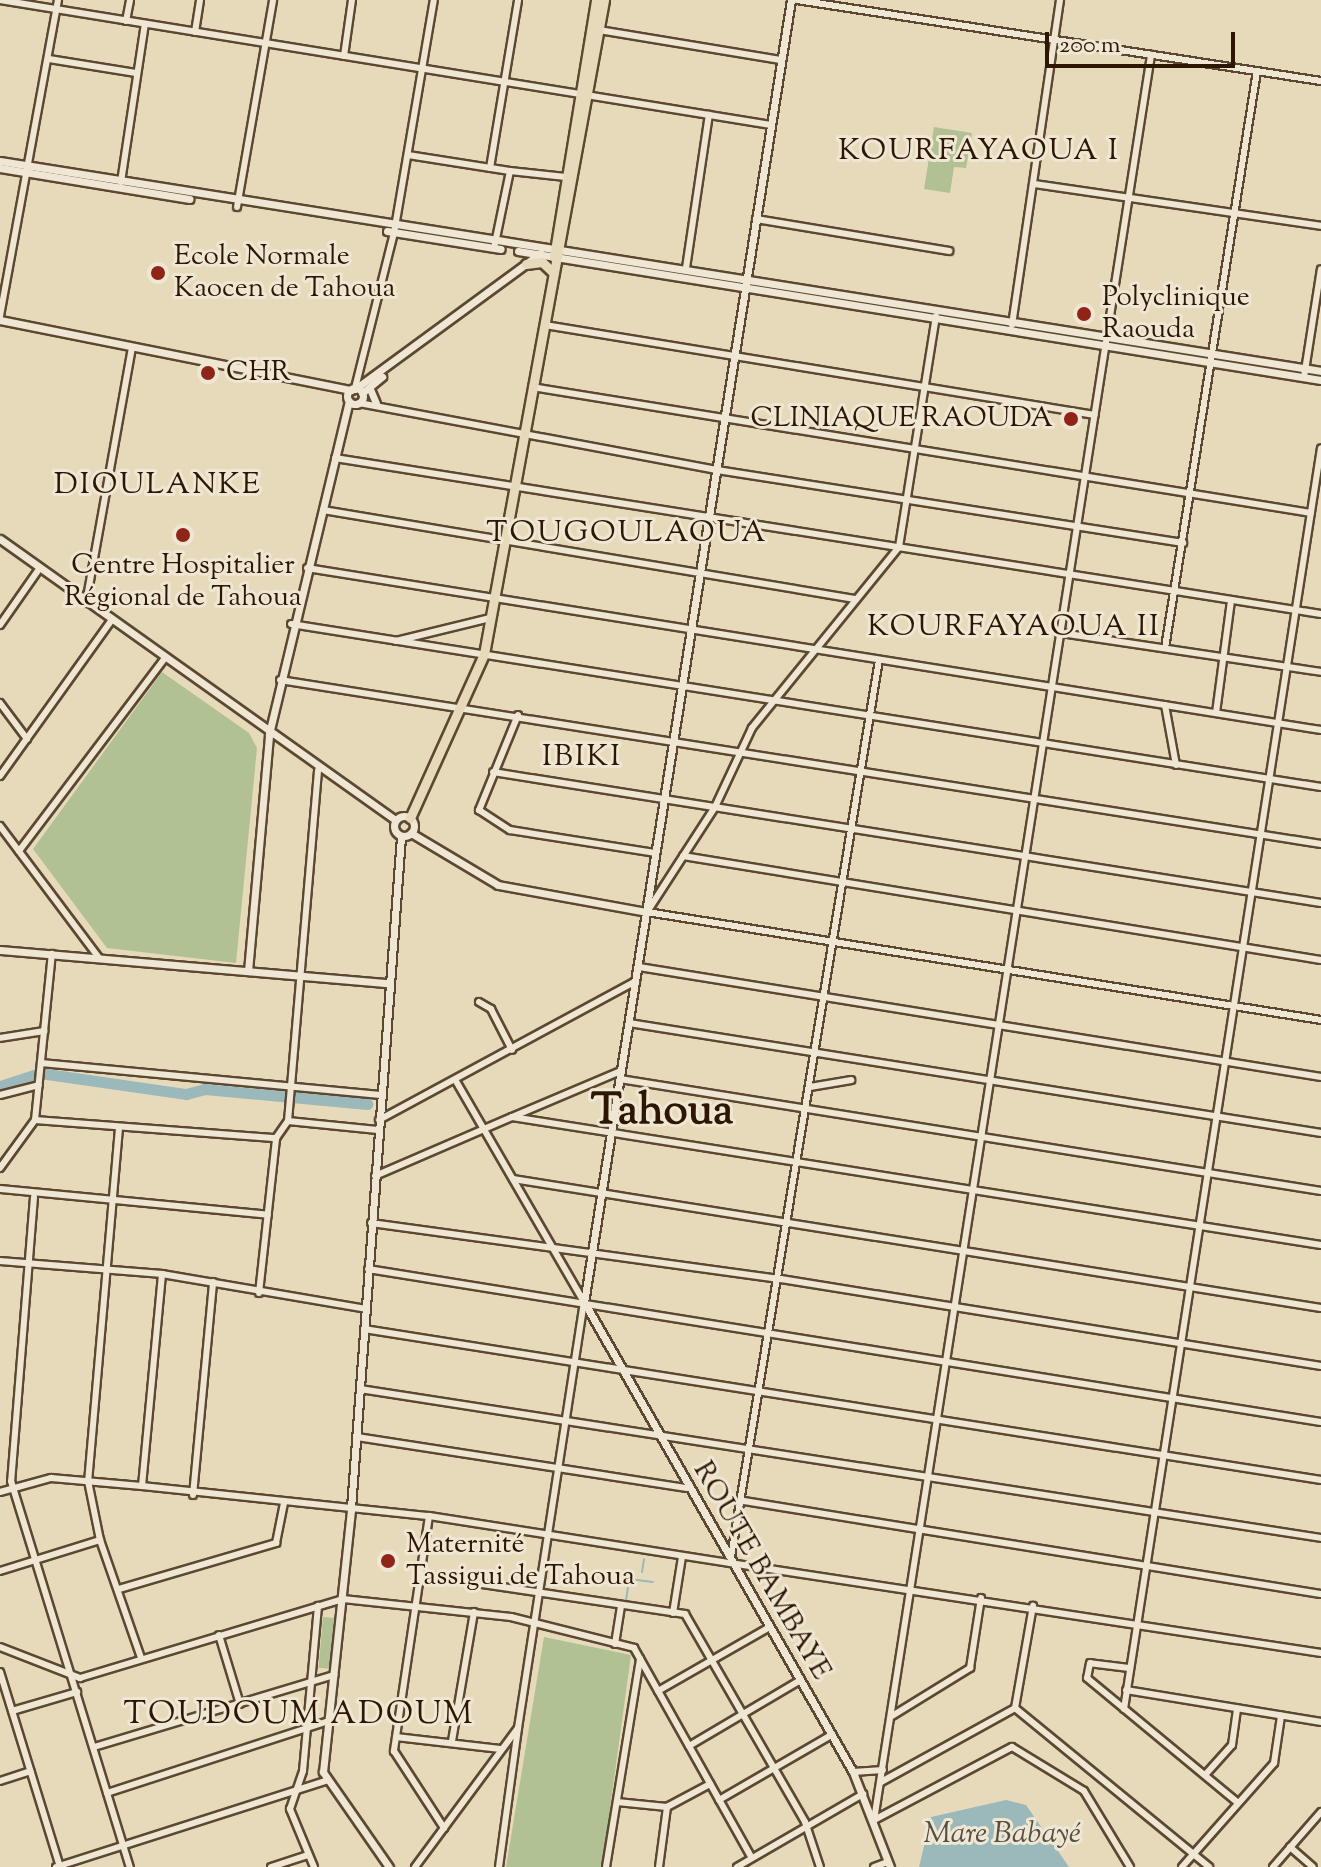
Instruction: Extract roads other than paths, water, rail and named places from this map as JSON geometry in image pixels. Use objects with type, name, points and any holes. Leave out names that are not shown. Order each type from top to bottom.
[{"type":"main road","points":[[410,818],[484,654],[554,277],[596,0]]},
{"type":"main road","points":[[558,251],[566,177],[604,0]]},
{"type":"main road","points":[[526,264],[542,262],[554,277]]},
{"type":"street","points":[[0,0],[771,125]]},
{"type":"street","points":[[58,0],[30,170],[0,318],[523,435],[717,470],[1183,543]]},
{"type":"street","points":[[126,21],[130,0]]},
{"type":"street","points":[[195,32],[200,0]]},
{"type":"street","points":[[238,205],[273,0]]},
{"type":"street","points":[[344,56],[352,0]]},
{"type":"street","points":[[248,971],[269,734],[291,624],[346,416],[354,397],[394,230],[434,0]]},
{"type":"street","points":[[490,168],[518,0]]},
{"type":"street","points":[[499,1867],[591,1251],[637,981],[791,0]]},
{"type":"street","points":[[797,0],[1321,81]]},
{"type":"street","points":[[1012,325],[1060,0]]},
{"type":"street","points":[[121,185],[145,24]]},
{"type":"street","points":[[599,30],[781,60]]},
{"type":"street","points":[[874,1820],[1151,55]]},
{"type":"street","points":[[49,59],[136,73]]},
{"type":"street","points":[[1165,648],[1193,493],[1257,71]]},
{"type":"street","points":[[686,268],[709,115]]},
{"type":"street","points":[[408,155],[566,177]]},
{"type":"street","points":[[0,161],[30,170]]},
{"type":"street","points":[[0,168],[30,170],[541,253],[558,251],[1304,372],[1321,371]]},
{"type":"street","points":[[495,246],[510,171]]},
{"type":"street","points":[[1034,184],[1321,226]]},
{"type":"street","points":[[756,219],[949,251]]},
{"type":"street","points":[[495,246],[686,268],[746,282]]},
{"type":"street","points":[[354,397],[541,253]]},
{"type":"street","points":[[1304,372],[1321,269]]},
{"type":"street","points":[[647,912],[715,807],[740,751],[773,703],[820,650],[855,599],[899,547],[936,313]]},
{"type":"street","points":[[545,325],[1095,415]]},
{"type":"street","points":[[86,603],[132,347]]},
{"type":"street","points":[[354,397],[370,388],[387,372]]},
{"type":"street","points":[[1304,372],[1321,380]]},
{"type":"street","points":[[532,387],[724,422],[1311,513]]},
{"type":"street","points":[[370,388],[376,403]]},
{"type":"street","points":[[1124,1709],[1321,448]]},
{"type":"street","points":[[335,458],[1321,614]]},
{"type":"street","points":[[323,510],[855,599]]},
{"type":"street","points":[[0,539],[318,770],[395,820],[401,836],[357,1437],[326,1781],[389,1867]]},
{"type":"street","points":[[307,568],[1321,730]]},
{"type":"street","points":[[0,625],[39,569]]},
{"type":"street","points":[[1216,713],[1231,600]]},
{"type":"street","points":[[396,641],[490,618]]},
{"type":"street","points":[[0,776],[111,621]]},
{"type":"street","points":[[291,624],[773,703],[1321,787]]},
{"type":"street","points":[[1061,633],[1321,672]]},
{"type":"street","points":[[19,851],[164,659]]},
{"type":"street","points":[[730,1563],[744,1501],[772,1334],[879,660]]},
{"type":"street","points":[[280,680],[463,706],[1321,844]]},
{"type":"street","points":[[0,703],[27,739]]},
{"type":"street","points":[[1165,705],[1176,765]]},
{"type":"street","points":[[518,715],[477,806],[510,830],[656,853]]},
{"type":"street","points":[[259,1293],[276,1138],[288,1121],[318,770]]},
{"type":"street","points":[[493,772],[1321,903]]},
{"type":"street","points":[[395,820],[410,818],[411,833]]},
{"type":"street","points":[[0,826],[100,959]]},
{"type":"street","points":[[401,836],[411,833],[498,885],[647,912],[1321,1020]]},
{"type":"street","points":[[683,856],[1321,960]]},
{"type":"street","points":[[0,950],[388,983]]},
{"type":"street","points":[[0,1168],[35,1120],[52,954]]},
{"type":"street","points":[[639,967],[824,1000],[1321,1077]]},
{"type":"street","points":[[379,1120],[637,981]]},
{"type":"street","points":[[479,1002],[491,1009],[512,1050]]},
{"type":"street","points":[[629,1023],[1321,1133]]},
{"type":"street","points":[[0,1038],[44,1031]]},
{"type":"street","points":[[41,1063],[380,1095]]},
{"type":"street","points":[[375,1176],[484,1128],[621,1075],[808,1109],[1321,1191]]},
{"type":"street","points":[[810,1087],[851,1080]]},
{"type":"street","points":[[456,1081],[584,1302]]},
{"type":"street","points":[[0,1095],[39,1085]]},
{"type":"street","points":[[512,1117],[1321,1245]]},
{"type":"street","points":[[35,1120],[276,1138]]},
{"type":"street","points":[[288,1121],[378,1130]]},
{"type":"street","points":[[119,1128],[88,1481],[100,1540],[141,1658]]},
{"type":"street","points":[[513,1179],[1321,1308]]},
{"type":"street","points":[[0,1189],[34,1197],[268,1215]]},
{"type":"street","points":[[34,1197],[15,1487],[130,1867]]},
{"type":"street","points":[[371,1223],[781,1279],[1180,1340],[1321,1366]]},
{"type":"street","points":[[0,1261],[28,1266],[162,1274],[366,1309]]},
{"type":"street","points":[[368,1269],[1321,1422]]},
{"type":"street","points":[[142,1486],[162,1274]]},
{"type":"street","points":[[193,1495],[213,1282]]},
{"type":"street","name":"ROUTE BAMBAYE","points":[[584,1302],[687,1488],[853,1772],[889,1865]]},
{"type":"street","points":[[364,1329],[1321,1480]]},
{"type":"street","points":[[360,1389],[752,1446],[1321,1538]]},
{"type":"street","points":[[357,1437],[557,1473],[687,1488]]},
{"type":"street","points":[[0,1492],[51,1478],[142,1486],[193,1495],[429,1516],[682,1557],[1139,1622],[1321,1653]]},
{"type":"street","points":[[744,1501],[1321,1594]]},
{"type":"street","points":[[119,1589],[276,1543],[284,1503]]},
{"type":"street","points":[[429,1516],[394,1751],[444,1828]]},
{"type":"street","points":[[0,1571],[100,1540]]},
{"type":"street","points":[[673,1613],[682,1557]]},
{"type":"street","points":[[421,1575],[685,1614],[805,1822],[820,1867]]},
{"type":"street","points":[[892,1716],[970,1668],[981,1598]]},
{"type":"street","points":[[0,1647],[72,1678],[343,1599],[474,1612],[634,1648],[750,1855]]},
{"type":"street","points":[[615,1644],[621,1605]]},
{"type":"street","points":[[314,1867],[305,1856],[290,1809],[307,1728],[318,1606]]},
{"type":"street","points":[[1015,1708],[1033,1606]]},
{"type":"street","points":[[452,1741],[474,1612]]},
{"type":"street","points":[[658,1691],[768,1628]]},
{"type":"street","points":[[219,1635],[240,1704]]},
{"type":"street","points":[[606,1867],[640,1659]]},
{"type":"street","points":[[1129,1668],[1090,1663],[1087,1678],[1238,1803]]},
{"type":"street","points":[[0,1672],[59,1867],[293,1795],[326,1781]]},
{"type":"street","points":[[94,1747],[334,1675]]},
{"type":"street","points":[[689,1746],[799,1681]]},
{"type":"street","points":[[1126,1690],[1321,1722]]},
{"type":"street","points":[[12,1711],[77,1692]]},
{"type":"street","points":[[881,1782],[1015,1708]]},
{"type":"street","points":[[1015,1708],[1209,1867]]},
{"type":"street","points":[[1205,1775],[1232,1745],[1237,1708]]},
{"type":"street","points":[[1182,1867],[1274,1763],[1281,1716]]},
{"type":"street","points":[[107,1793],[329,1721]]},
{"type":"street","points":[[415,1867],[518,1728]]},
{"type":"street","points":[[719,1800],[831,1735]]},
{"type":"street","points":[[396,1737],[452,1741],[500,1749]]},
{"type":"street","points":[[874,1820],[1012,1747],[1084,1791],[1130,1867]]},
{"type":"street","points":[[853,1772],[883,1770]]},
{"type":"street","points":[[0,1781],[30,1771]]},
{"type":"street","points":[[617,1802],[667,1807],[710,1784]]},
{"type":"street","points":[[737,1867],[750,1855],[805,1822],[863,1794]]},
{"type":"street","points":[[659,1867],[667,1807]]},
{"type":"street","points":[[1273,1867],[1321,1812]]},
{"type":"street","points":[[1290,1847],[1313,1867]]},
{"type":"street","points":[[271,1867],[305,1856]]},
{"type":"street","points":[[874,1867],[889,1865]]},
{"type":"water","name":"Mare Babayé","points":[[1006,1800],[1026,1805],[1069,1867],[919,1867],[931,1817]]},
{"type":"waterway","points":[[0,1086],[40,1073],[186,1094],[205,1089],[367,1104]]},
{"type":"waterway","points":[[642,1572],[644,1559]]},
{"type":"waterway","points":[[626,1601],[629,1579],[653,1582]]},
{"type":"place","name":"Ecole Normale Kaocen de Tahoua","points":[[158,273]]},
{"type":"place","name":"Polyclinique Raouda","points":[[1084,314]]},
{"type":"place","name":"CHR","points":[[208,373]]},
{"type":"place","name":"CLINIAQUE RAOUDA","points":[[1071,419]]},
{"type":"place","name":"Centre Hospitalier Régional de Tahoua","points":[[183,535]]},
{"type":"place","name":"Maternité Tassigui de Tahoua","points":[[388,1561]]},
{"type":"district","name":"KOURFAYAOUA I","points":[[979,152]]},
{"type":"district","name":"DIOULANKE","points":[[158,486]]},
{"type":"district","name":"TOUGOULAOUA","points":[[627,534]]},
{"type":"district","name":"KOURFAYAOUA II","points":[[1014,628]]},
{"type":"district","name":"IBIKI","points":[[582,758]]},
{"type":"district","name":"Tahoua","points":[[662,1113]]},
{"type":"district","name":"TOUDOUM ADOUM","points":[[299,1715]]}]
